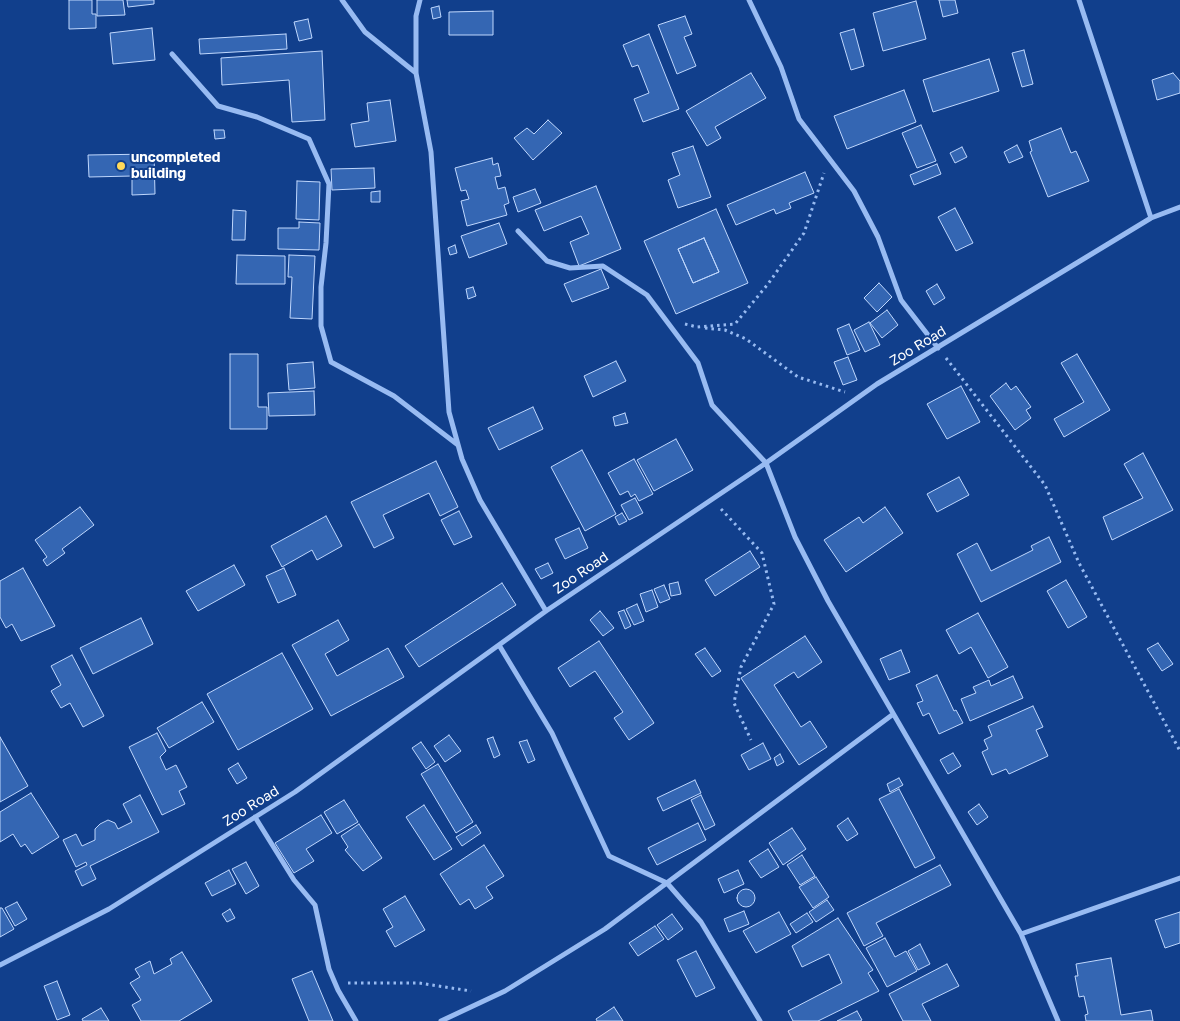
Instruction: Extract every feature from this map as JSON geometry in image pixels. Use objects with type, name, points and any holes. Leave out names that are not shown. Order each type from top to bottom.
[{"type":"street","points":[[342,0],[365,32],[416,73]]},
{"type":"street","points":[[420,0],[416,16],[416,73],[431,152],[449,412],[458,446],[480,500],[546,611]]},
{"type":"street","points":[[749,0],[781,67],[799,119],[854,191],[878,237],[901,300],[938,348]]},
{"type":"street","points":[[1079,0],[1151,218]]},
{"type":"street","points":[[172,54],[218,106],[257,117],[309,139],[329,184],[326,243],[321,287],[321,326],[332,362],[394,396],[458,446]]},
{"type":"street","name":"Zoo Road","points":[[0,965],[109,909],[255,817],[348,755],[546,611],[766,463],[858,397],[1151,218],[1180,207]]},
{"type":"street","points":[[518,231],[546,261],[570,268],[602,266],[647,295],[698,363],[712,405],[766,463],[795,537],[828,601],[892,715],[1021,934],[1058,1021]]},
{"type":"street","points":[[499,645],[552,733],[609,856],[667,883],[701,922],[760,1021]]},
{"type":"street","points":[[441,1021],[521,981],[605,929],[892,715]]},
{"type":"street","points":[[255,817],[294,880],[315,905],[329,968],[356,1021]]},
{"type":"street","points":[[1021,934],[1180,878]]},
{"type":"path","points":[[697,328],[735,324],[768,284],[804,233],[829,158]]},
{"type":"path","points":[[666,318],[697,328],[725,330],[746,339],[798,377],[858,397]]},
{"type":"path","points":[[938,348],[1045,485],[1079,563],[1180,751]]},
{"type":"path","points":[[712,499],[762,553],[774,604],[741,667],[734,703],[751,740]]},
{"type":"path","points":[[335,983],[418,983],[463,991],[480,991]]},
{"type":"building","points":[[69,0],[92,0],[92,14],[96,14],[96,28],[69,29]]},
{"type":"building","points":[[97,0],[123,0],[125,15],[97,16]]},
{"type":"building","points":[[127,0],[154,0],[154,4],[128,7]]},
{"type":"building","points":[[939,0],[955,0],[958,13],[943,17]]},
{"type":"building","points":[[916,1],[926,39],[883,51],[873,13]]},
{"type":"building","points":[[439,6],[441,17],[433,19],[431,8]]},
{"type":"building","points":[[493,11],[493,35],[449,35],[449,12]]},
{"type":"building","points":[[685,16],[692,34],[684,37],[696,66],[677,74],[658,25]]},
{"type":"building","points":[[308,19],[312,38],[299,41],[294,22]]},
{"type":"building","points":[[152,28],[155,60],[113,64],[110,33]]},
{"type":"building","points":[[854,29],[864,66],[851,70],[840,33]]},
{"type":"building","points":[[286,34],[287,49],[200,54],[199,39]]},
{"type":"building","points":[[649,34],[679,109],[643,122],[634,99],[649,93],[638,65],[632,67],[623,45]]},
{"type":"building","points":[[1024,50],[1033,84],[1022,87],[1012,53]]},
{"type":"building","points":[[322,51],[325,120],[292,122],[289,80],[222,85],[221,58]]},
{"type":"building","points":[[989,59],[999,91],[933,112],[923,80]]},
{"type":"building","points":[[751,73],[766,98],[715,127],[721,138],[707,146],[686,111]]},
{"type":"building","points":[[1173,73],[1180,81],[1180,93],[1157,100],[1152,80]]},
{"type":"building","points":[[904,90],[916,122],[847,149],[834,116]]},
{"type":"building","points":[[390,100],[396,141],[355,147],[351,124],[369,121],[367,103]]},
{"type":"building","points":[[548,120],[562,133],[533,160],[514,138],[527,128],[534,134]]},
{"type":"building","points":[[921,125],[936,161],[917,168],[902,133]]},
{"type":"building","points":[[1061,128],[1071,153],[1076,151],[1089,181],[1048,197],[1030,152],[1032,151],[1029,141]]},
{"type":"building","points":[[214,130],[224,130],[225,138],[215,139]]},
{"type":"building","points":[[1017,145],[1023,157],[1009,163],[1004,152]]},
{"type":"building","points":[[693,146],[711,197],[678,208],[668,180],[680,175],[672,153]]},
{"type":"building","points":[[962,147],[967,157],[955,163],[950,153]]},
{"type":"building","name":"uncompleted building","points":[[154,154],[155,194],[132,195],[132,176],[89,177],[88,155]]},
{"type":"building","points":[[492,158],[493,165],[498,163],[501,176],[495,177],[498,189],[505,187],[509,203],[504,205],[507,215],[467,226],[461,201],[469,199],[466,190],[461,191],[455,168]]},
{"type":"building","points":[[937,164],[941,174],[914,185],[910,175]]},
{"type":"building","points":[[374,168],[375,188],[332,190],[331,169]]},
{"type":"building","points":[[805,172],[814,193],[789,203],[791,208],[776,214],[774,209],[736,225],[727,205]]},
{"type":"building","points":[[297,181],[320,182],[319,220],[296,219]]},
{"type":"building","points":[[596,186],[621,249],[579,266],[570,242],[589,234],[581,216],[544,231],[535,210]]},
{"type":"building","points":[[535,189],[541,203],[518,212],[513,197]]},
{"type":"building","points":[[380,191],[380,202],[371,202],[371,192]]},
{"type":"building","points":[[955,208],[973,243],[956,251],[938,217]]},
{"type":"building","points":[[716,209],[748,283],[676,314],[644,241]],"holes":[[[704,238],[719,272],[693,283],[678,249]]]},
{"type":"building","points":[[233,210],[246,211],[245,240],[232,240]]},
{"type":"building","points":[[299,222],[320,223],[319,250],[278,249],[278,228],[299,228]]},
{"type":"building","points":[[499,223],[507,244],[469,258],[461,236]]},
{"type":"building","points":[[704,238],[719,272],[693,283],[678,249]]},
{"type":"building","points":[[455,245],[457,253],[450,255],[448,248]]},
{"type":"building","points":[[237,255],[285,256],[285,284],[236,284]]},
{"type":"building","points":[[289,255],[315,256],[312,319],[290,318],[292,277],[288,277]]},
{"type":"building","points":[[601,269],[609,288],[572,302],[564,284]]},
{"type":"building","points":[[879,283],[892,297],[877,312],[864,298]]},
{"type":"building","points":[[937,284],[945,298],[934,305],[926,291]]},
{"type":"building","points":[[473,287],[476,296],[468,299],[466,289]]},
{"type":"building","points":[[887,310],[898,325],[882,338],[870,323]]},
{"type":"building","points":[[869,322],[880,345],[865,352],[854,330]]},
{"type":"building","points":[[849,324],[860,350],[847,355],[837,329]]},
{"type":"building","points":[[230,354],[258,354],[258,407],[267,407],[267,429],[230,429]]},
{"type":"building","points":[[1077,354],[1110,410],[1064,437],[1054,419],[1084,402],[1061,363]]},
{"type":"building","points":[[848,357],[857,380],[843,385],[834,362]]},
{"type":"building","points":[[616,361],[626,381],[593,397],[584,376]]},
{"type":"building","points":[[313,362],[315,388],[289,390],[287,364]]},
{"type":"building","points":[[1006,383],[1011,390],[1016,386],[1031,407],[1026,410],[1031,418],[1015,430],[990,396]]},
{"type":"building","points":[[961,386],[980,422],[947,439],[927,404]]},
{"type":"building","points":[[314,391],[315,415],[269,416],[268,393]]},
{"type":"building","points":[[533,407],[543,429],[499,450],[488,428]]},
{"type":"building","points":[[625,413],[628,423],[615,426],[613,417]]},
{"type":"building","points":[[676,439],[693,470],[654,491],[637,460]]},
{"type":"building","points":[[582,450],[616,514],[585,531],[551,467]]},
{"type":"building","points":[[1143,453],[1173,510],[1112,540],[1103,517],[1143,498],[1124,464]]},
{"type":"building","points":[[634,459],[653,494],[639,501],[635,494],[631,497],[628,491],[620,495],[608,473]]},
{"type":"building","points":[[436,461],[458,507],[440,516],[429,493],[383,515],[394,538],[374,548],[351,502]]},
{"type":"building","points":[[959,477],[969,495],[937,512],[927,494]]},
{"type":"building","points":[[635,498],[643,513],[629,520],[621,505]]},
{"type":"building","points":[[80,507],[94,525],[62,549],[65,553],[47,566],[43,560],[47,557],[35,540]]},
{"type":"building","points":[[885,507],[903,533],[846,572],[824,540],[859,517],[863,523]]},
{"type":"building","points":[[459,511],[472,537],[454,545],[441,520]]},
{"type":"building","points":[[622,513],[627,521],[619,525],[615,517]]},
{"type":"building","points":[[326,516],[342,546],[317,560],[312,550],[282,567],[271,546]]},
{"type":"building","points":[[579,528],[588,548],[565,559],[555,539]]},
{"type":"building","points":[[1049,537],[1061,562],[981,602],[957,554],[977,543],[991,571],[1033,550],[1031,546]]},
{"type":"building","points":[[750,551],[760,567],[715,596],[705,580]]},
{"type":"building","points":[[548,563],[553,573],[541,579],[535,569]]},
{"type":"building","points":[[234,565],[245,585],[198,611],[186,591]]},
{"type":"building","points":[[23,568],[55,626],[21,641],[12,624],[6,628],[0,617],[0,581]]},
{"type":"building","points":[[284,568],[296,595],[278,603],[266,576]]},
{"type":"building","points":[[1066,580],[1087,617],[1068,628],[1047,591]]},
{"type":"building","points":[[678,582],[681,594],[671,596],[669,584]]},
{"type":"building","points":[[502,583],[516,605],[419,667],[405,646]]},
{"type":"building","points":[[664,585],[670,599],[660,603],[654,589]]},
{"type":"building","points":[[652,590],[658,607],[646,612],[640,594]]},
{"type":"building","points":[[637,604],[644,621],[634,625],[626,609]]},
{"type":"building","points":[[624,610],[631,626],[625,629],[618,612]]},
{"type":"building","points":[[600,611],[614,628],[603,636],[590,620]]},
{"type":"building","points":[[978,613],[1008,667],[988,678],[971,647],[959,654],[946,630]]},
{"type":"building","points":[[141,618],[153,644],[93,674],[80,648]]},
{"type":"building","points":[[338,620],[349,640],[325,654],[337,676],[388,648],[404,677],[331,716],[292,645]]},
{"type":"building","points":[[805,636],[822,662],[798,678],[794,672],[774,685],[801,727],[810,721],[827,747],[799,765],[741,678]]},
{"type":"building","points":[[599,641],[654,723],[629,740],[614,718],[623,712],[595,671],[570,687],[558,668]]},
{"type":"building","points":[[1158,643],[1173,664],[1162,671],[1147,649]]},
{"type":"building","points":[[705,648],[721,671],[712,677],[695,654]]},
{"type":"building","points":[[901,650],[910,672],[889,680],[880,659]]},
{"type":"building","points":[[282,653],[313,709],[238,750],[207,694]]},
{"type":"building","points":[[72,655],[104,716],[83,727],[70,703],[61,708],[51,691],[61,685],[51,666]]},
{"type":"building","points":[[937,675],[954,711],[956,710],[963,723],[939,734],[929,713],[923,716],[917,703],[923,701],[916,685]]},
{"type":"building","points":[[1013,676],[1023,698],[970,721],[961,699],[976,693],[973,687],[989,680],[991,686]]},
{"type":"building","points":[[202,702],[214,722],[169,748],[157,728]]},
{"type":"building","points":[[1033,706],[1043,727],[1036,730],[1048,756],[1009,774],[1006,769],[992,775],[982,752],[988,749],[984,740],[992,736],[988,726]]},
{"type":"building","points":[[157,733],[166,751],[160,757],[166,770],[176,765],[187,787],[179,791],[185,804],[162,815],[129,747]]},
{"type":"building","points":[[449,735],[461,751],[445,762],[434,746]]},
{"type":"building","points":[[0,737],[28,786],[0,802]]},
{"type":"building","points":[[493,737],[500,755],[494,758],[487,739]]},
{"type":"building","points":[[527,740],[535,760],[528,763],[519,742]]},
{"type":"building","points":[[421,742],[435,762],[426,769],[412,748]]},
{"type":"building","points":[[763,743],[771,759],[749,770],[741,755]]},
{"type":"building","points":[[953,753],[961,766],[948,774],[940,760]]},
{"type":"building","points":[[780,754],[784,762],[777,766],[774,758]]},
{"type":"building","points":[[238,763],[247,778],[237,784],[228,769]]},
{"type":"building","points":[[438,764],[473,822],[456,833],[421,774]]},
{"type":"building","points":[[899,778],[903,785],[890,792],[887,784]]},
{"type":"building","points":[[695,780],[701,793],[663,811],[657,798]]},
{"type":"building","points":[[899,789],[935,858],[915,868],[879,799]]},
{"type":"building","points":[[31,793],[59,837],[32,854],[25,844],[21,847],[13,834],[0,842],[0,812]]},
{"type":"building","points":[[140,795],[159,832],[90,866],[96,879],[82,886],[75,871],[87,865],[86,862],[76,867],[63,840],[76,834],[82,846],[95,840],[95,829],[108,820],[115,823],[118,829],[132,822],[123,804]]},
{"type":"building","points":[[701,795],[715,825],[705,830],[691,800]]},
{"type":"building","points":[[344,800],[358,822],[337,834],[324,812]]},
{"type":"building","points":[[979,804],[988,817],[977,825],[968,812]]},
{"type":"building","points":[[424,805],[452,849],[434,860],[406,817]]},
{"type":"building","points":[[321,815],[332,833],[306,849],[314,861],[294,873],[275,843]]},
{"type":"building","points":[[848,818],[858,834],[847,841],[837,826]]},
{"type":"building","points":[[698,823],[706,840],[657,865],[648,848]]},
{"type":"building","points":[[359,824],[382,858],[363,871],[345,850],[348,847],[341,836]]},
{"type":"building","points":[[476,825],[481,833],[462,846],[456,837]]},
{"type":"building","points":[[792,828],[806,849],[783,865],[769,843]]},
{"type":"building","points":[[484,845],[504,876],[486,887],[493,898],[475,909],[469,899],[460,905],[440,874]]},
{"type":"building","points":[[768,849],[779,867],[761,878],[749,861]]},
{"type":"building","points":[[802,855],[815,876],[800,885],[787,865]]},
{"type":"building","points":[[246,862],[259,886],[246,894],[232,869]]},
{"type":"building","points":[[940,865],[951,885],[876,923],[883,936],[864,946],[847,913]]},
{"type":"building","points":[[229,870],[236,884],[212,896],[205,883]]},
{"type":"building","points":[[738,870],[744,884],[724,893],[718,879]]},
{"type":"building","points":[[816,877],[829,897],[813,908],[799,887]]},
{"type":"building","points":[[746,889],[752,892],[755,898],[752,904],[746,907],[740,904],[737,898],[740,892]]},
{"type":"building","points":[[405,896],[425,930],[395,947],[386,931],[393,927],[383,909]]},
{"type":"building","points":[[827,900],[834,910],[816,922],[809,912]]},
{"type":"building","points":[[17,902],[27,919],[15,926],[5,908]]},
{"type":"building","points":[[0,908],[2,908],[14,929],[0,937]]},
{"type":"building","points":[[230,909],[235,918],[227,922],[222,914]]},
{"type":"building","points":[[744,911],[749,924],[729,932],[724,919]]},
{"type":"building","points":[[779,912],[791,934],[756,953],[743,931]]},
{"type":"building","points":[[1180,912],[1180,943],[1165,948],[1155,920]]},
{"type":"building","points":[[807,913],[813,922],[796,933],[790,924]]},
{"type":"building","points":[[672,914],[683,929],[668,940],[657,925]]},
{"type":"building","points":[[838,918],[873,970],[868,973],[879,991],[818,1021],[793,1021],[788,1011],[842,983],[829,954],[802,967],[792,946]]},
{"type":"building","points":[[655,926],[664,939],[638,956],[629,943]]},
{"type":"building","points":[[885,938],[895,957],[906,951],[917,971],[887,987],[866,948]]},
{"type":"building","points":[[920,944],[930,964],[918,970],[908,951]]},
{"type":"building","points":[[696,951],[715,988],[696,997],[677,960]]},
{"type":"building","points":[[182,952],[212,1001],[179,1021],[141,1021],[132,1005],[141,1000],[130,983],[140,977],[135,969],[150,961],[154,974],[172,964],[170,959]]},
{"type":"building","points":[[1111,958],[1121,1015],[1151,1010],[1153,1021],[1086,1021],[1085,1015],[1088,1014],[1084,996],[1079,997],[1075,976],[1078,976],[1076,964]]},
{"type":"building","points":[[947,964],[959,986],[922,1004],[931,1021],[903,1021],[889,994]]},
{"type":"building","points":[[312,971],[333,1021],[309,1021],[292,979]]},
{"type":"building","points":[[57,981],[70,1015],[57,1020],[44,986]]},
{"type":"building","points":[[614,1007],[623,1021],[597,1021],[596,1019]]},
{"type":"building","points":[[101,1008],[109,1021],[83,1021],[82,1019]]},
{"type":"building","points":[[857,1011],[862,1020],[837,1021]]},
{"type":"place","name":"uncompleted building","points":[[121,166]]}]
